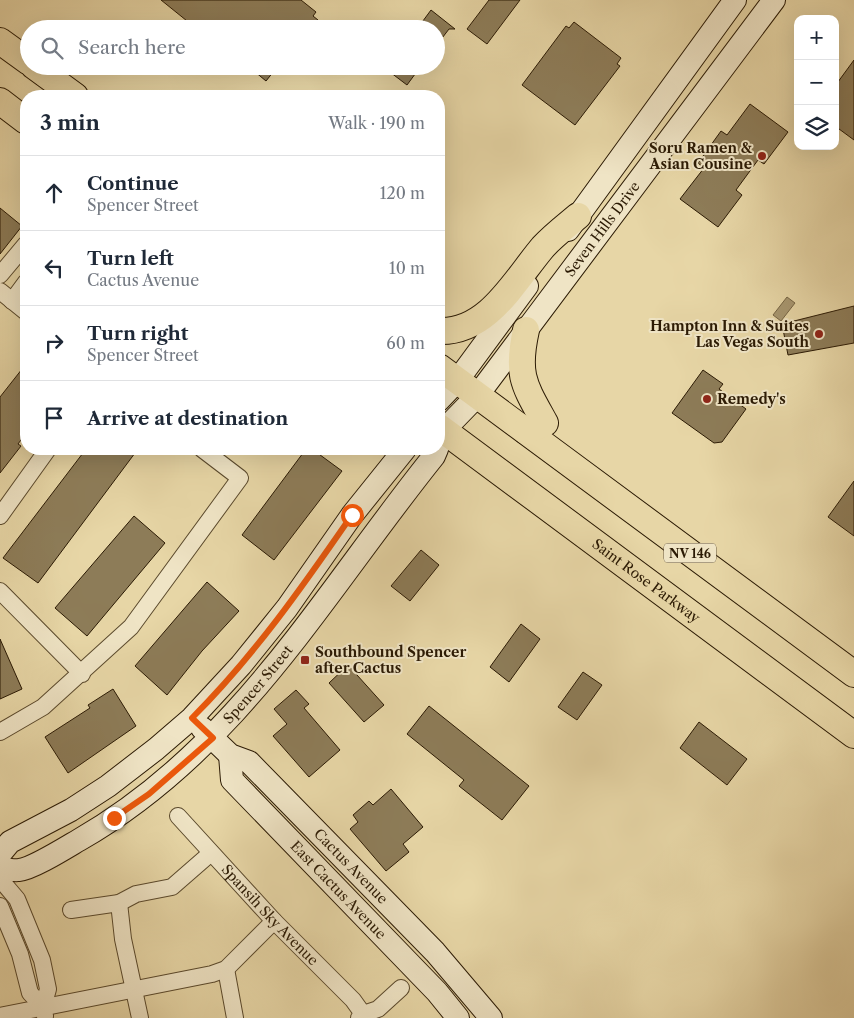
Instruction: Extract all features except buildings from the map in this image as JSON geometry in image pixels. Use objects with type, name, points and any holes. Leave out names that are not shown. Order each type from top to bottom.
[{"type":"highway","points":[[0,41],[20,55]]},
{"type":"highway","points":[[46,75],[66,90]]},
{"type":"highway","points":[[0,101],[20,116]]},
{"type":"highway","points":[[445,331],[452,331],[473,324],[496,304],[545,245],[578,216]]},
{"type":"highway","points":[[526,330],[520,356],[522,378],[546,423],[526,431]]},
{"type":"highway","name":"NV 146","points":[[458,381],[854,674]]},
{"type":"highway","name":"Saint Rose Parkway","points":[[445,441],[854,735]]},
{"type":"main road","name":"Seven Hills Drive","points":[[445,421],[458,381],[734,0]]},
{"type":"main road","name":"Seven Hills Drive","points":[[445,394],[458,381],[526,330],[774,0]]},
{"type":"main road","name":"Spencer Street","points":[[0,868],[20,870],[84,837],[149,794],[202,728],[241,666],[287,608],[352,515],[399,455]]},
{"type":"main road","name":"Spencer Street","points":[[0,854],[10,842],[72,810],[108,786],[156,749],[202,728],[297,640],[434,455]]},
{"type":"main road","name":"Cactus Avenue","points":[[202,728],[230,755],[249,762],[435,952],[491,1018]]},
{"type":"main road","name":"East Cactus Avenue","points":[[230,755],[232,780],[437,992],[458,1018]]},
{"type":"main road","points":[[305,855],[319,859],[366,899],[380,895]]},
{"type":"main road","points":[[435,952],[440,971],[473,1018]]},
{"type":"street","points":[[0,275],[20,251]]},
{"type":"street","points":[[20,286],[6,296],[20,307]]},
{"type":"street","points":[[0,516],[44,455]]},
{"type":"street","points":[[0,732],[43,707],[82,674],[132,627],[240,478],[210,455]]},
{"type":"street","points":[[0,590],[82,674]]},
{"type":"street","name":"Spansih Sky Avenue","points":[[178,816],[274,920],[353,1000],[361,1016]]},
{"type":"street","points":[[71,910],[119,902],[136,894],[172,887],[211,853]]},
{"type":"street","points":[[0,879],[17,899],[42,960],[48,989],[44,1013]]},
{"type":"street","points":[[119,902],[123,939],[140,1018]]},
{"type":"street","points":[[0,906],[20,954],[30,993],[44,1013]]},
{"type":"street","points":[[0,1016],[44,1013],[134,990],[212,974],[226,969],[274,920]]},
{"type":"street","points":[[226,969],[235,1018]]},
{"type":"street","points":[[361,1016],[378,1009],[401,988]]},
{"type":"shaded area","points":[[787,297],[795,303],[781,321],[773,315]]},
{"type":"place","name":"Soru Ramen & Asian Cousine","points":[[762,156]]},
{"type":"place","name":"Hampton Inn & Suites Las Vegas South","points":[[819,334]]},
{"type":"place","name":"Remedy's","points":[[707,399]]},
{"type":"place","name":"Southbound Spencer after Cactus","points":[[305,660]]},
{"type":"route","points":[[114,818],[149,794],[213,738],[192,718],[241,666],[287,608],[352,515]]}]
